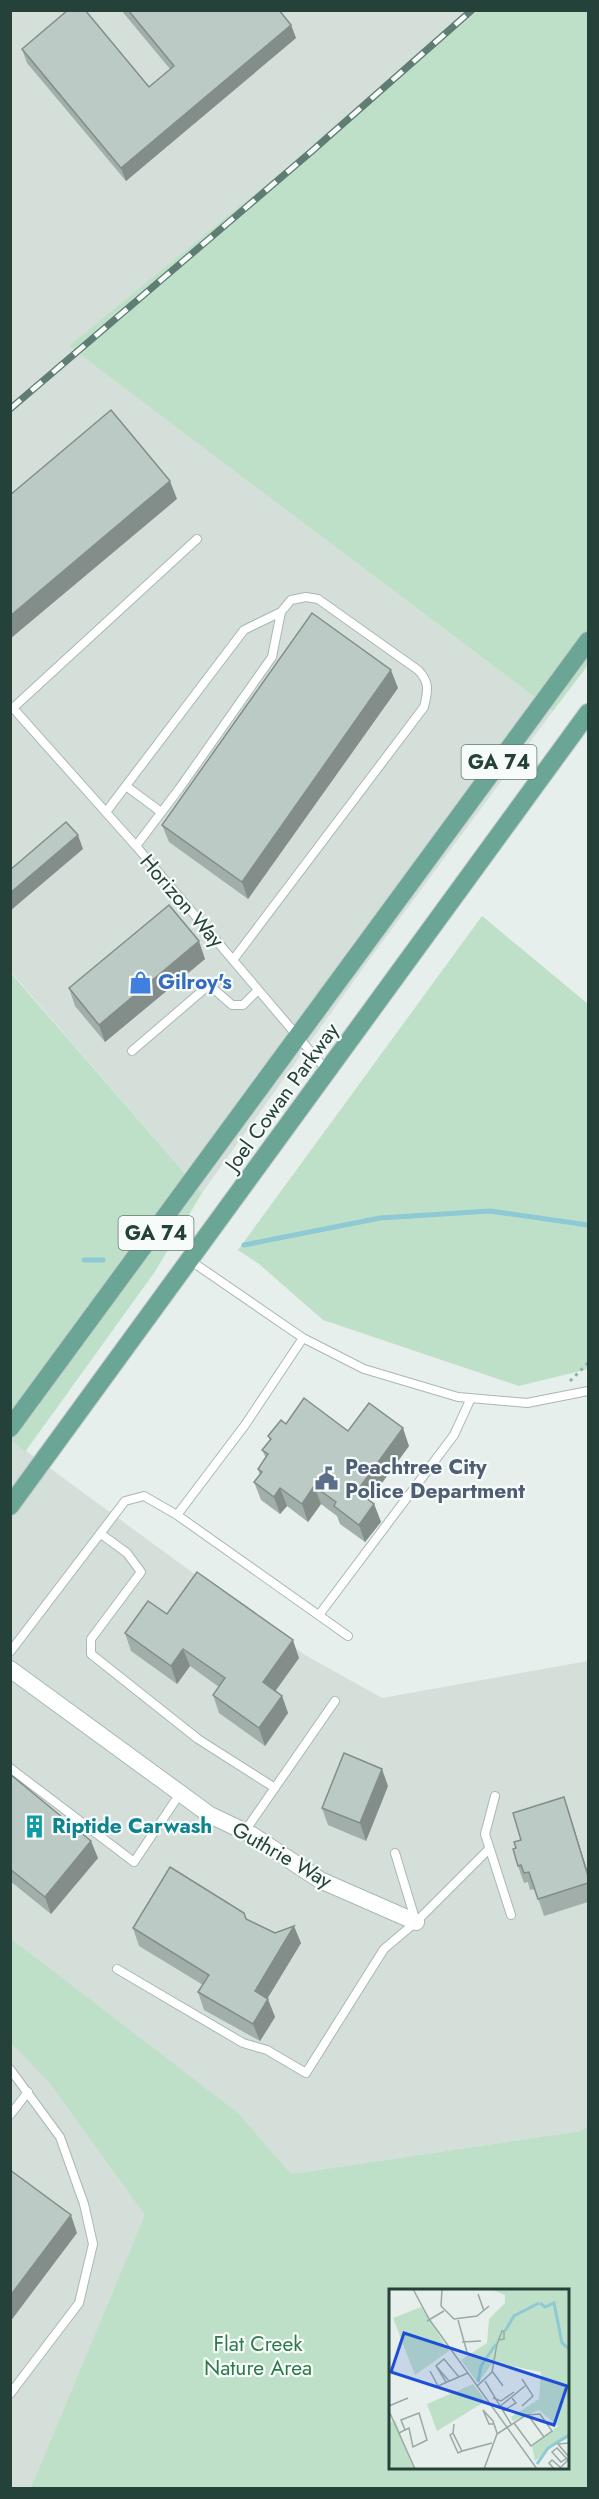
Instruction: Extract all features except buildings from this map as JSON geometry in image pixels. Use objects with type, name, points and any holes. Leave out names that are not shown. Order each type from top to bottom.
[{"type":"main road","name":"Joel Cowan Parkway","points":[[10,1428],[299,1038],[588,641]]},
{"type":"main road","name":"Joel Cowan Parkway","points":[[10,1506],[588,713]]},
{"type":"street","name":"Guthrie Way","points":[[10,1669],[179,1795],[210,1815],[245,1831],[320,1880],[416,1922]]},
{"type":"lane","points":[[12,709],[197,539]]},
{"type":"lane","points":[[106,812],[244,630],[281,612],[291,600],[306,597],[318,599],[418,670],[427,679],[428,691],[424,707],[233,960]]},
{"type":"lane","points":[[135,846],[272,657],[281,612]]},
{"type":"lane","name":"Horizon Way","points":[[12,709],[106,812],[328,1072]]},
{"type":"lane","points":[[126,786],[161,812]]},
{"type":"lane","points":[[132,1051],[209,985],[232,1005],[243,1005],[258,990]]},
{"type":"lane","points":[[190,1261],[303,1338],[364,1369],[471,1398],[527,1403],[588,1390]]},
{"type":"lane","points":[[177,1515],[245,1425],[303,1338]]},
{"type":"lane","points":[[319,1615],[454,1435],[471,1398]]},
{"type":"lane","points":[[10,1652],[125,1502],[144,1496],[177,1515],[348,1636]]},
{"type":"lane","points":[[101,1534],[127,1553],[141,1572],[91,1639],[91,1654],[198,1739],[275,1788]]},
{"type":"lane","points":[[245,1831],[335,1701]]},
{"type":"lane","points":[[10,1768],[135,1862],[179,1795]]},
{"type":"lane","points":[[495,1796],[485,1829],[489,1849],[511,1915]]},
{"type":"lane","points":[[117,1968],[243,2043],[267,2050],[306,2073],[384,1949],[416,1922],[489,1849]]},
{"type":"lane","points":[[395,1853],[416,1922]]},
{"type":"lane","points":[[10,2069],[60,2137],[84,2204],[93,2244],[79,2303],[10,2394]]},
{"type":"lane","points":[[10,2115],[28,2092]]},
{"type":"shaded area","points":[[10,11],[478,11],[70,346],[553,711],[366,964],[202,1193],[11,972]]},
{"type":"shaded area","points":[[10,1439],[305,1655],[382,1698],[588,1661],[588,2130],[184,2190],[62,2488],[10,2488]]},
{"type":"green space","points":[[478,11],[588,11],[588,665],[553,711],[69,346]]},
{"type":"green space","points":[[482,916],[588,1004],[588,1369],[519,1386],[323,1320],[259,1264],[238,1250]]},
{"type":"green space","points":[[10,972],[202,1193],[154,1273],[25,1452],[10,1439]]},
{"type":"green space","name":"Flat Creek Nature Area","points":[[10,1938],[238,2113],[291,2174],[581,2131],[588,2127],[588,2488],[31,2488],[145,2215],[49,2082],[11,2043]]},
{"type":"waterway","points":[[244,1245],[380,1218],[490,1211],[588,1225]]},
{"type":"waterway","points":[[84,1260],[103,1260]]},
{"type":"railway","points":[[10,409],[312,151],[472,10]]},
{"type":"place","name":"Gilroy's","points":[[140,982]]},
{"type":"place","name":"Peachtree City Police Department","points":[[327,1479]]},
{"type":"place","name":"Riptide Carwash","points":[[34,1826]]}]
